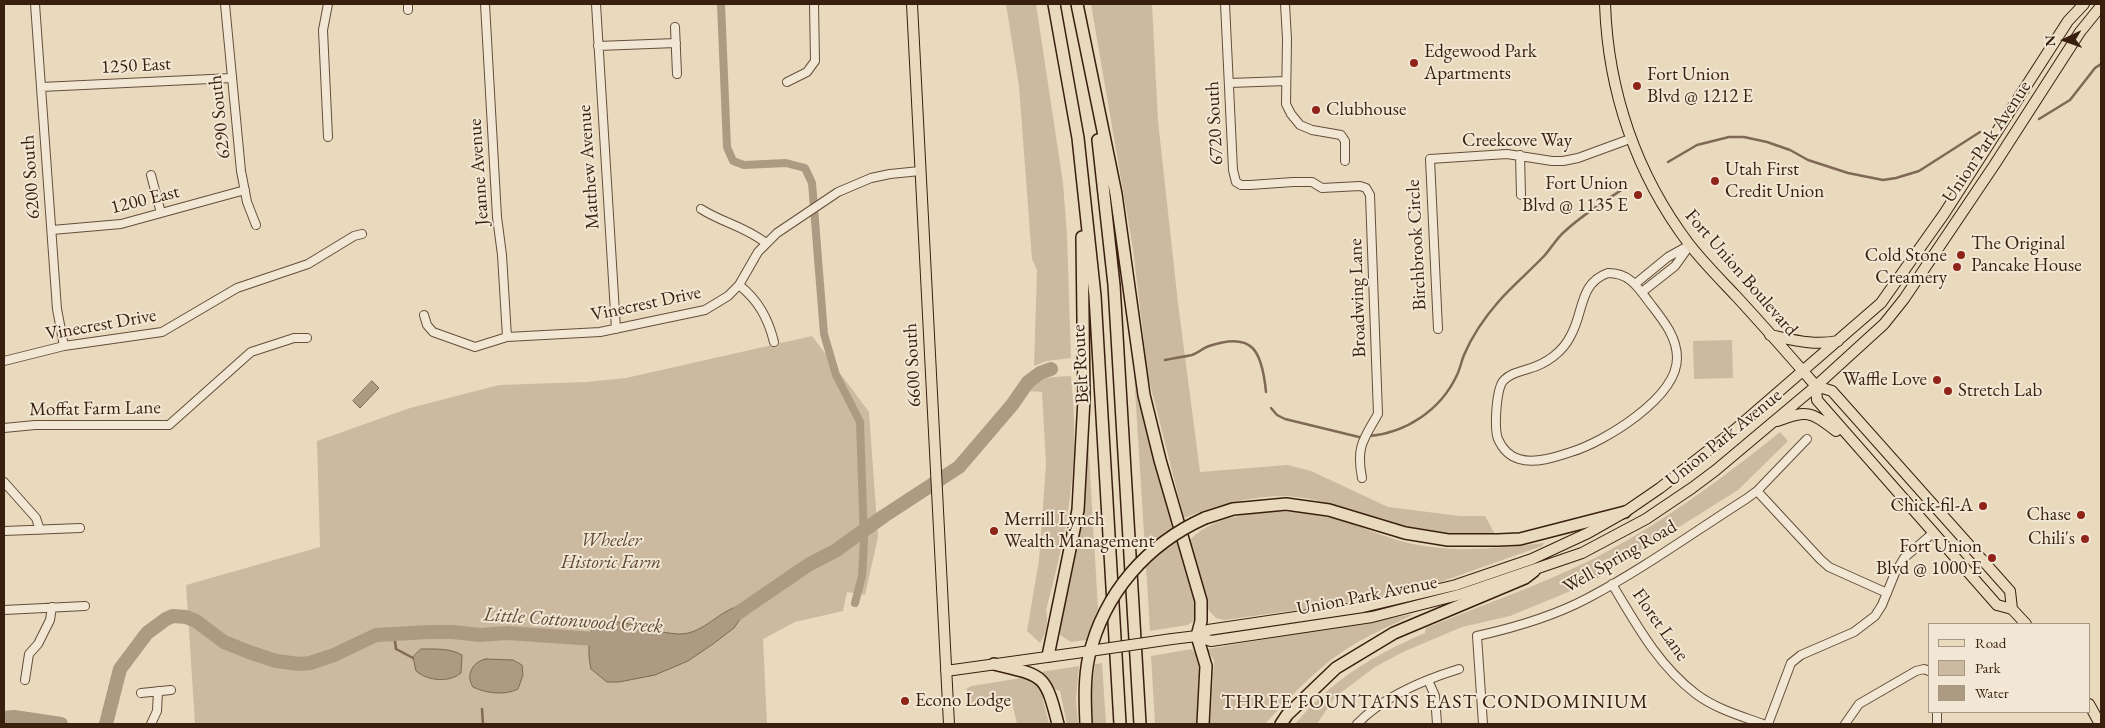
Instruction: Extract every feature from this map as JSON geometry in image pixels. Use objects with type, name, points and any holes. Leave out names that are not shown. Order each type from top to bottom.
[{"type":"highway","name":"Belt Route","points":[[1054,4],[1078,138],[1095,296],[1120,724]]},
{"type":"highway","name":"Belt Route","points":[[1076,4],[1097,130],[1114,285],[1140,724]]},
{"type":"highway","points":[[1076,4],[1116,194],[1144,395],[1160,460],[1201,601],[1201,621],[1197,636],[1206,666],[1203,724]]},
{"type":"highway","points":[[1048,656],[1078,510],[1084,399],[1081,168]]},
{"type":"highway","points":[[1086,724],[1086,681],[1089,657],[1097,631],[1116,595],[1142,560],[1155,548],[1185,527],[1205,518],[1233,510],[1286,504],[1330,510],[1405,533],[1448,540],[1498,540],[1520,539],[1625,512]]},
{"type":"highway","points":[[1281,724],[1287,715],[1336,668],[1394,632],[1525,578],[1534,571]]},
{"type":"highway","points":[[994,664],[1025,672],[1044,682],[1051,696],[1058,724]]},
{"type":"main road","name":"6600 South","points":[[912,4],[949,724]]},
{"type":"main road","name":"Fort Union Boulevard","points":[[1605,4],[1613,78],[1630,139],[1662,206],[1690,245],[1816,386],[1832,391],[2010,591],[2012,609]]},
{"type":"main road","name":"Union Park Avenue","points":[[946,671],[1197,636],[1208,630],[1387,602],[1456,585],[1509,568],[1557,548],[1625,512],[1731,432],[1881,303],[1944,214],[2068,21],[2084,4]]},
{"type":"main road","name":"Union Park Avenue","points":[[1197,636],[1211,641],[1379,615],[1437,601],[1534,571],[1594,547],[1658,511],[1716,470],[1816,386],[1884,324],[1904,299],[2000,156],[2080,32],[2101,6]]},
{"type":"main road","points":[[1770,334],[1807,343],[1823,344],[1839,341]]},
{"type":"main road","name":"Fort Union Boulevard","points":[[1816,386],[1817,400],[1933,533],[1997,604],[2012,609],[2025,623]]},
{"type":"main road","points":[[1771,423],[1808,414],[1820,418],[1852,441]]},
{"type":"main road","points":[[2090,706],[2100,724]]},
{"type":"street","name":"6200 South","points":[[35,4],[58,317],[64,346]]},
{"type":"street","name":"6290 South","points":[[225,4],[245,190],[256,225]]},
{"type":"street","points":[[328,4],[323,30],[328,137]]},
{"type":"street","name":"Jeanne Avenue","points":[[485,4],[497,217],[502,255],[507,337]]},
{"type":"street","name":"Matthew Avenue","points":[[596,4],[616,329]]},
{"type":"street","points":[[786,82],[807,72],[815,62],[814,4]]},
{"type":"street","name":"6720 South","points":[[1225,4],[1233,170],[1236,182],[1250,185],[1293,182]]},
{"type":"street","points":[[1285,4],[1287,39],[1286,104],[1300,125],[1312,130],[1341,134],[1344,141],[1345,161]]},
{"type":"street","points":[[675,27],[677,74]]},
{"type":"street","points":[[598,46],[676,43]]},
{"type":"street","name":"1250 East","points":[[41,87],[232,78]]},
{"type":"street","points":[[1229,83],[1286,81]]},
{"type":"street","name":"Creekcove Way","points":[[1430,160],[1507,154],[1563,161],[1578,158],[1630,139]]},
{"type":"street","points":[[1520,156],[1521,195]]},
{"type":"street","name":"Birchbrook Circle","points":[[1430,160],[1438,330]]},
{"type":"street","name":"Vinecrest Drive","points":[[424,315],[427,325],[433,332],[471,347],[507,337],[584,334],[616,329],[706,310],[723,300],[739,285],[758,252],[766,243],[809,211],[850,186],[871,178],[920,171]]},
{"type":"street","points":[[151,175],[161,213]]},
{"type":"street","name":"Broadwing Lane","points":[[1293,182],[1312,182],[1322,188],[1360,186],[1366,188],[1370,195],[1378,414],[1361,446],[1358,459],[1362,478]]},
{"type":"street","name":"1200 East","points":[[52,230],[116,225],[245,190]]},
{"type":"street","points":[[701,209],[722,221],[752,232],[766,243]]},
{"type":"street","name":"Vinecrest Drive","points":[[4,360],[64,346],[162,332],[237,288],[308,264],[347,240],[362,234]]},
{"type":"street","points":[[1635,284],[1668,257],[1690,245]]},
{"type":"street","points":[[1642,292],[1675,266],[1690,245]]},
{"type":"street","points":[[1608,273],[1621,274],[1635,284],[1669,328],[1676,350],[1675,368],[1668,383],[1641,412],[1597,443],[1571,452],[1531,460],[1520,460],[1506,451],[1498,438],[1497,428],[1499,393],[1503,380],[1516,372],[1541,365],[1565,345],[1572,334],[1587,288],[1599,276],[1608,273]]},
{"type":"street","points":[[739,285],[758,304],[766,319],[774,342]]},
{"type":"street","name":"Moffat Farm Lane","points":[[4,428],[58,425],[169,425],[250,352],[294,338],[307,338]]},
{"type":"street","name":"Well Spring Road","points":[[1483,724],[1477,636],[1542,617],[1580,602],[1612,584],[1757,491],[1806,439]]},
{"type":"street","points":[[4,482],[36,518],[40,530]]},
{"type":"street","points":[[1757,491],[1820,560],[1829,567],[1886,593]]},
{"type":"street","points":[[4,531],[80,528]]},
{"type":"street","points":[[1768,724],[1791,664],[1801,654],[1836,642],[1865,625],[1875,616],[1904,558],[1933,533]]},
{"type":"street","name":"Floret Lane","points":[[1612,584],[1662,663],[1682,682],[1697,695],[1722,709],[1763,724]]},
{"type":"street","points":[[4,610],[85,606]]},
{"type":"street","points":[[26,680],[30,654],[38,644],[50,620],[52,607]]},
{"type":"street","points":[[1845,724],[1859,704],[1916,671],[1924,668],[1928,670]]},
{"type":"street","points":[[1357,724],[1386,702],[1428,680],[1459,669]]},
{"type":"street","points":[[1428,680],[1435,696],[1437,724]]},
{"type":"street","points":[[141,692],[171,690]]},
{"type":"street","points":[[151,724],[157,711],[158,691]]},
{"type":"green space","points":[[1006,4],[1036,4],[1063,183],[1067,235],[1071,358],[1047,361],[1034,366],[1037,270],[1032,259],[1019,86]]},
{"type":"green space","points":[[1091,4],[1152,4],[1158,121],[1178,303],[1200,472],[1287,465],[1311,471],[1388,507],[1460,516],[1485,516],[1496,536],[1447,534],[1410,529],[1328,503],[1284,496],[1271,496],[1233,503],[1184,518],[1148,376],[1133,249]]},
{"type":"green space","name":"Wheeler Historic Farm","points":[[812,336],[869,412],[878,537],[865,595],[847,592],[843,611],[795,622],[763,639],[767,724],[195,724],[186,585],[320,547],[317,441],[410,408],[499,385],[586,382],[626,378]]},
{"type":"green space","points":[[1732,340],[1733,378],[1694,379],[1693,341]]},
{"type":"green space","points":[[1134,373],[1165,501],[1196,605],[1194,619],[1188,625],[1150,631]]},
{"type":"green space","points":[[1071,376],[1074,446],[1071,493],[1058,564],[1046,610],[1046,627],[1040,643],[1027,631],[1039,560],[1046,464],[1042,392],[1028,391],[1036,382],[1041,380],[1052,377]]},
{"type":"green space","points":[[1780,432],[1788,441],[1738,490],[1590,583],[1510,616],[1462,627],[1403,652],[1375,667],[1335,697],[1317,724],[1295,724],[1324,694],[1354,670],[1425,633],[1426,628],[1554,577],[1595,558],[1668,515],[1736,467]]},
{"type":"green space","points":[[1088,438],[1098,609],[1086,640],[1071,642],[1060,635],[1057,622],[1081,524]]},
{"type":"green space","points":[[1279,511],[1312,514],[1336,519],[1396,539],[1429,547],[1478,549],[1544,543],[1542,546],[1429,586],[1340,604],[1224,620],[1216,618],[1209,611],[1187,543],[1196,534],[1218,522],[1242,515]]},
{"type":"green space","points":[[1414,614],[1359,641],[1331,660],[1301,686],[1265,724],[1210,724],[1214,660],[1207,649]]},
{"type":"green space","points":[[1192,649],[1201,661],[1198,724],[1155,724],[1151,656]]},
{"type":"green space","points":[[1102,663],[1106,724],[1093,724],[1092,694],[1095,664]]},
{"type":"green space","points":[[1079,666],[1076,699],[1078,724],[1067,724],[1060,691],[1053,689],[1048,679],[1040,672]]},
{"type":"green space","points":[[1027,678],[1037,683],[1044,693],[1043,700],[1049,724],[1017,724],[1011,698],[967,703],[967,688]]},
{"type":"water","points":[[372,381],[379,388],[360,408],[353,401]]},
{"type":"water","points":[[751,603],[734,628],[713,644],[688,661],[655,675],[619,682],[607,682],[591,669],[589,658],[590,639],[596,623],[626,623],[667,633],[685,634],[704,626],[732,609]]},
{"type":"water","points":[[421,649],[447,650],[462,655],[461,673],[451,678],[438,680],[426,677],[416,671],[413,657]]},
{"type":"water","points":[[486,659],[513,660],[522,665],[523,675],[518,689],[495,693],[473,687],[470,673],[477,663]]},
{"type":"waterway","points":[[721,4],[727,147],[733,161],[744,165],[786,163],[805,168],[812,183],[824,334],[836,375],[860,422],[864,542],[862,576],[855,603]]},
{"type":"waterway","name":"Little Cottonwood Creek","points":[[2039,119],[2070,100],[2095,68],[2101,64]]},
{"type":"waterway","name":"Little Cottonwood Creek","points":[[1668,162],[1697,145],[1729,137],[1744,137],[1767,142],[1790,150],[1808,160],[1848,173],[1883,180],[1919,171],[1980,132]]},
{"type":"waterway","name":"Little Cottonwood Creek","points":[[1369,436],[1383,434],[1409,425],[1441,400],[1457,374],[1471,341],[1499,301],[1545,255],[1564,232],[1585,214],[1623,189]]},
{"type":"waterway","name":"Little Cottonwood Creek","points":[[1165,360],[1192,355],[1207,347],[1224,342],[1236,341],[1245,343],[1258,355],[1262,365],[1266,392]]},
{"type":"waterway","name":"Little Cottonwood Creek","points":[[738,613],[808,565],[835,551],[959,467],[1012,405],[1028,382],[1040,373],[1051,369]]},
{"type":"waterway","name":"Little Cottonwood Creek","points":[[1271,408],[1277,415],[1285,419],[1359,437]]},
{"type":"waterway","name":"Little Cottonwood Creek","points":[[106,724],[120,669],[147,633],[173,616],[186,617],[196,621],[224,642],[249,652],[276,661],[299,664],[310,663],[334,655],[376,635],[429,632],[480,635],[507,633],[610,640]]},
{"type":"waterway","points":[[394,634],[396,649],[413,658]]},
{"type":"waterway","points":[[482,709],[483,724]]},
{"type":"waterway","name":"Little Cottonwood Creek","points":[[4,718],[14,717],[61,724]]},
{"type":"place","name":"Edgewood Park Apartments","points":[[1414,63]]},
{"type":"place","name":"Fort Union Blvd @ 1212 E","points":[[1637,86]]},
{"type":"place","name":"Clubhouse","points":[[1316,110]]},
{"type":"place","name":"Utah First Credit Union","points":[[1715,181]]},
{"type":"place","name":"Fort Union Blvd @ 1135 E","points":[[1638,195]]},
{"type":"place","name":"The Original Pancake House","points":[[1961,255]]},
{"type":"place","name":"Cold Stone Creamery","points":[[1957,267]]},
{"type":"place","name":"Waffle Love","points":[[1937,380]]},
{"type":"place","name":"Stretch Lab","points":[[1948,391]]},
{"type":"place","name":"Chick-fil-A","points":[[1983,506]]},
{"type":"place","name":"Chase","points":[[2081,515]]},
{"type":"place","name":"Merrill Lynch Wealth Management","points":[[994,531]]},
{"type":"place","name":"Chili's","points":[[2085,539]]},
{"type":"place","name":"Fort Union Blvd @ 1000 E","points":[[1992,558]]},
{"type":"place","name":"Econo Lodge","points":[[905,701]]},
{"type":"district","name":"THREE FOUNTAINS EAST CONDOMINIUM","points":[[1435,703]]}]
